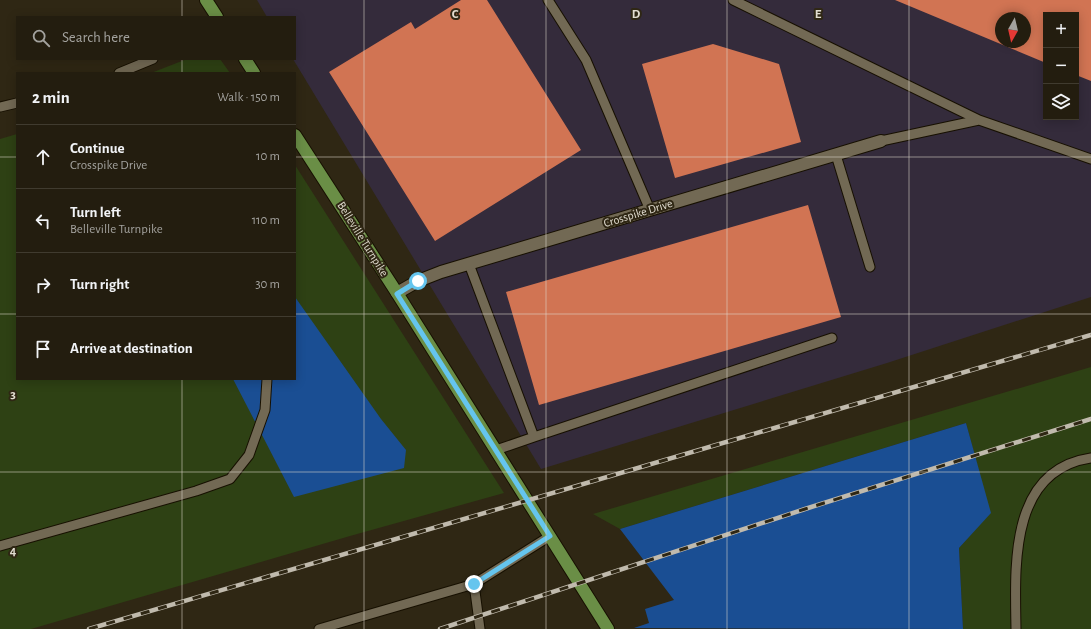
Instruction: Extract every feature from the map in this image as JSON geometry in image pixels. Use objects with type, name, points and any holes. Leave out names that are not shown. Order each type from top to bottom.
[{"type":"main road","points":[[206,0],[216,16]]},
{"type":"main road","points":[[245,60],[253,72]]},
{"type":"main road","name":"Belleville Turnpike","points":[[296,137],[608,629]]},
{"type":"street","name":"Crosspike Drive","points":[[397,294],[428,277],[469,264],[881,141]]},
{"type":"lane","points":[[548,0],[586,60],[650,210]]},
{"type":"lane","points":[[733,0],[979,120],[1091,159]]},
{"type":"lane","points":[[121,72],[151,60]]},
{"type":"lane","points":[[0,108],[16,103]]},
{"type":"lane","points":[[881,141],[979,120]]},
{"type":"lane","points":[[836,155],[870,267]]},
{"type":"lane","points":[[469,264],[534,437]]},
{"type":"lane","points":[[496,450],[832,338]]},
{"type":"lane","points":[[0,546],[196,491],[230,479],[249,455],[265,410],[267,380]]},
{"type":"lane","points":[[1016,629],[1015,575],[1018,542],[1024,515],[1036,490],[1053,473],[1077,460],[1091,458]]},
{"type":"lane","points":[[319,629],[474,584],[550,536]]},
{"type":"lane","points":[[474,584],[480,629]]},
{"type":"shaded area","points":[[257,0],[1091,0],[1091,297],[887,363],[541,469],[294,60],[296,60],[296,16],[266,16]]},
{"type":"green space","points":[[184,60],[221,60],[229,72],[154,72]]},
{"type":"green space","points":[[16,134],[16,380],[296,380],[296,167],[504,493],[350,536],[31,629],[0,629],[0,139]]},
{"type":"green space","points":[[1091,367],[1091,629],[963,629],[959,548],[990,513],[966,423],[620,529],[593,514]]},
{"type":"water","points":[[296,298],[381,419],[406,450],[404,468],[294,497],[234,380],[296,380]]},
{"type":"water","points":[[966,423],[991,513],[959,548],[963,629],[634,628],[649,623],[645,609],[674,600],[620,529]]},
{"type":"building","points":[[461,0],[487,0],[581,150],[435,241],[329,72],[411,22],[415,29]]},
{"type":"building","points":[[895,0],[1091,0],[1091,81],[1079,76],[1079,12],[1043,12],[1043,62],[1010,48],[1031,48],[1031,12],[995,12],[995,42]]},
{"type":"building","points":[[713,44],[779,64],[801,142],[675,178],[642,64]]},
{"type":"building","points":[[808,205],[841,317],[539,405],[506,292]]},
{"type":"railway","points":[[89,629],[1091,335]]},
{"type":"railway","points":[[440,629],[805,509],[1091,419]]},
{"type":"route","points":[[418,281],[397,294],[550,536],[474,584]]}]
